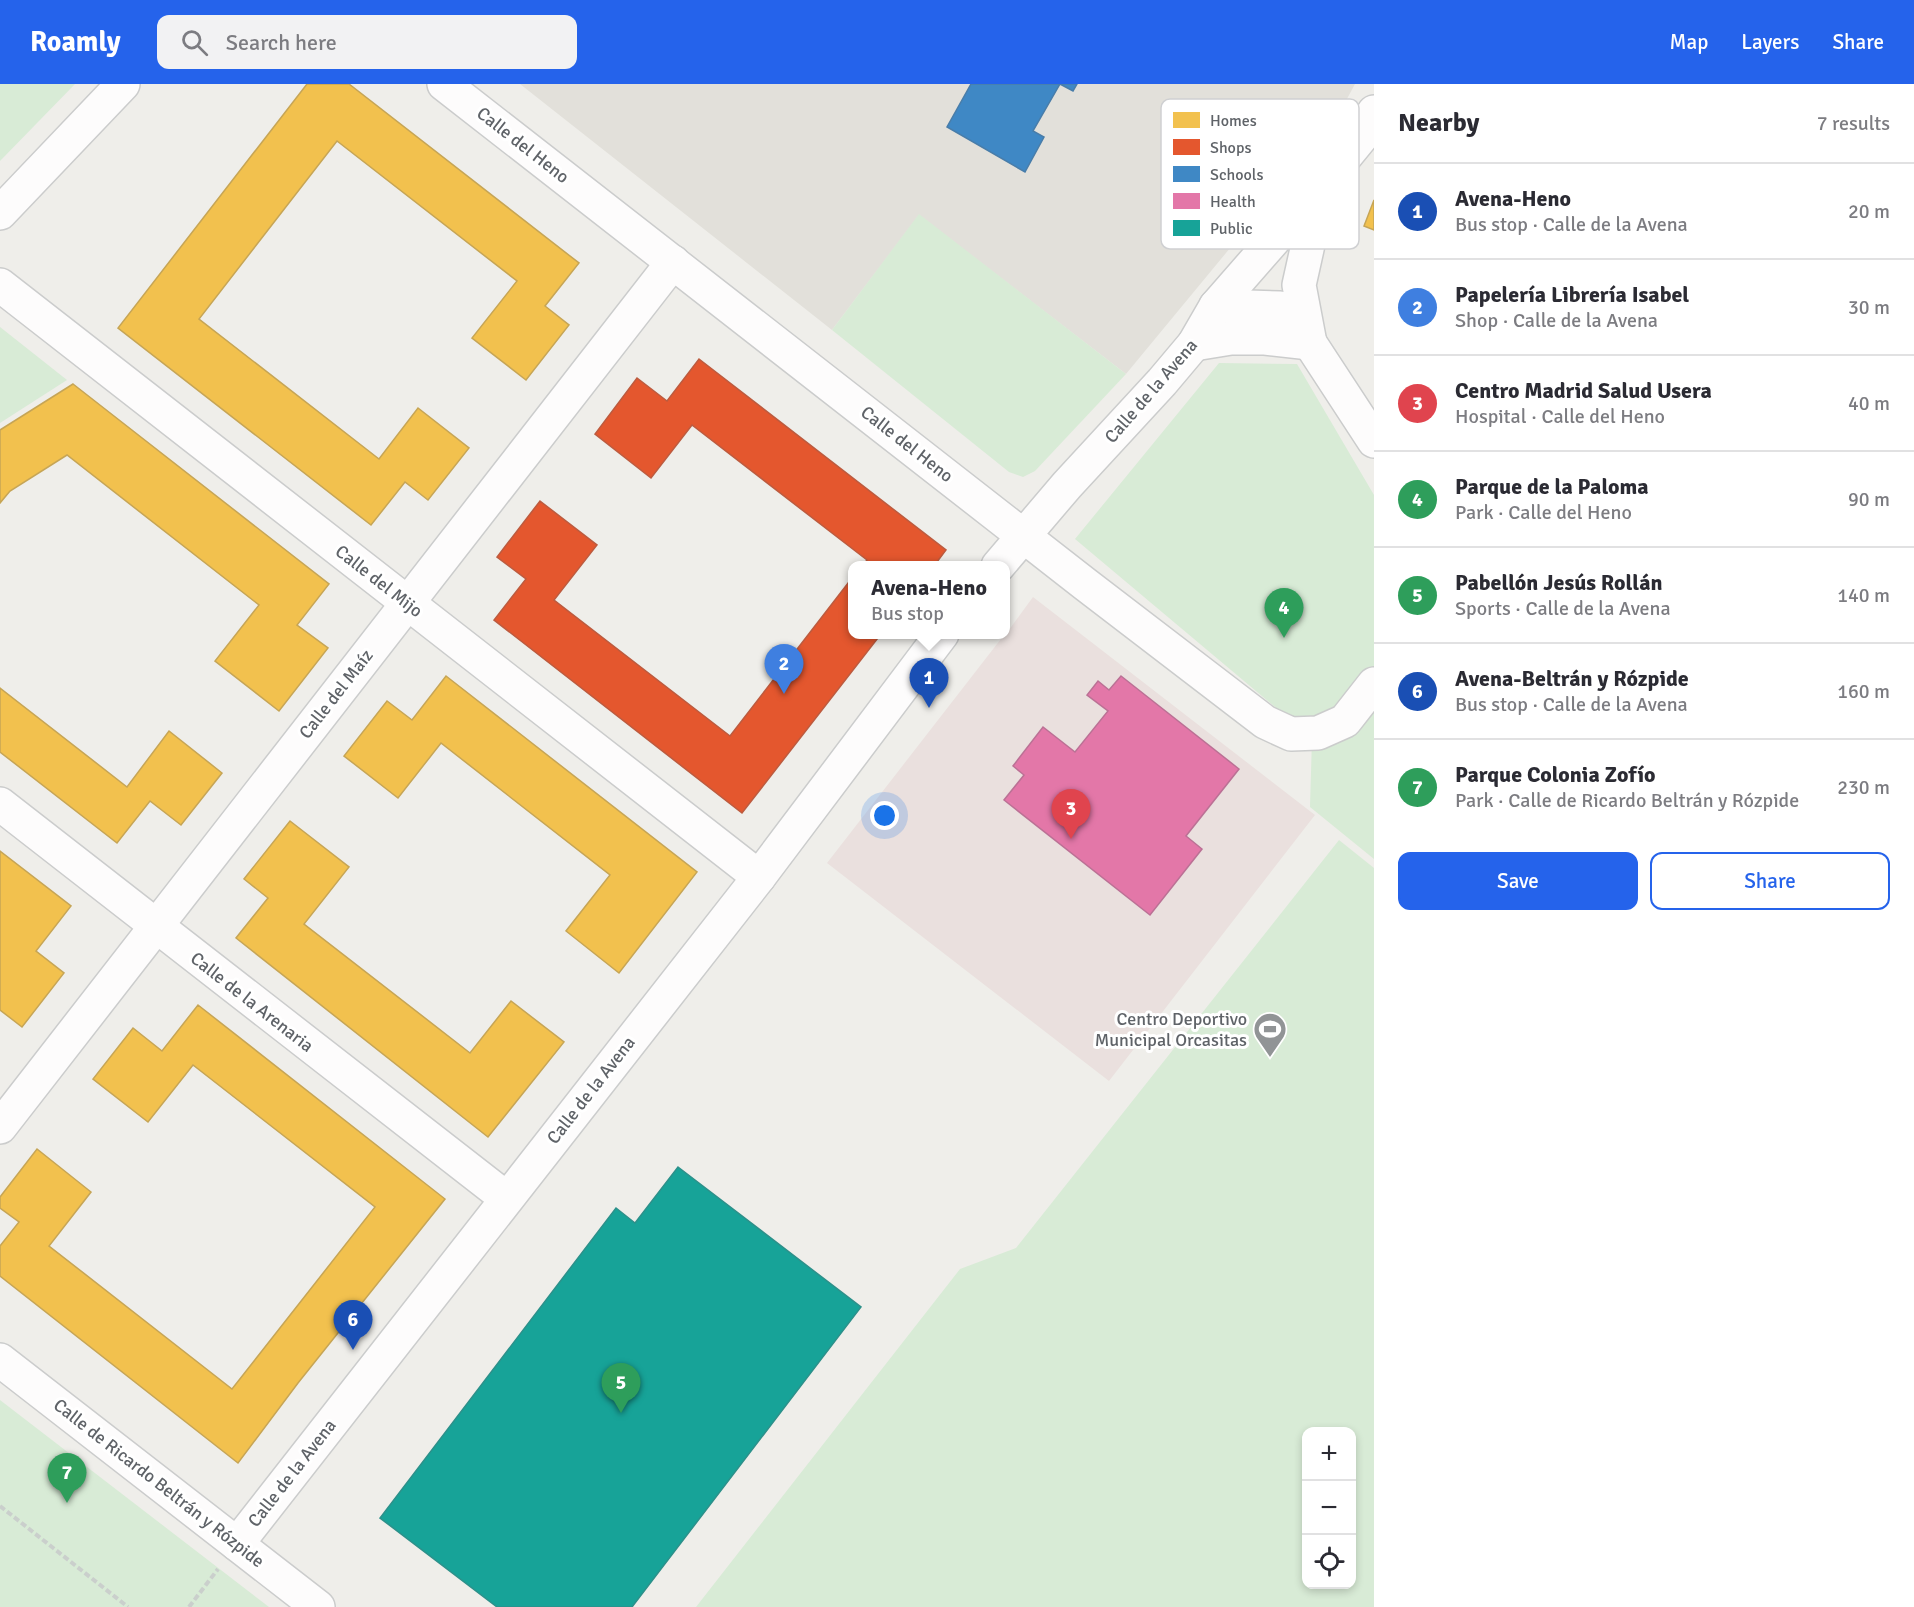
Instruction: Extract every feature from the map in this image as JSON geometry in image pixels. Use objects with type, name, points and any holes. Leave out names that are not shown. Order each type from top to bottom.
[{"type":"street","points":[[0,213],[123,84]]},
{"type":"street","name":"Calle del Heno","points":[[444,84],[1265,722],[1291,734],[1318,733],[1345,721],[1374,684]]},
{"type":"street","name":"Calle de la Avena","points":[[1359,140],[1374,112]]},
{"type":"street","name":"Calle de la Avena","points":[[1002,561],[1194,344],[1216,306],[1266,249]]},
{"type":"street","points":[[1307,249],[1299,285],[1310,343]]},
{"type":"street","name":"Calle del Maíz","points":[[0,1127],[673,262]]},
{"type":"street","name":"Calle del Mijo","points":[[0,285],[759,877]]},
{"type":"street","points":[[1216,306],[1280,308],[1310,343],[1374,441]]},
{"type":"street","points":[[1194,344],[1231,338],[1265,338],[1310,343]]},
{"type":"street","name":"Calle de la Avena","points":[[237,1544],[759,877],[938,639]]},
{"type":"street","name":"Calle de la Arenaria","points":[[0,804],[506,1198]]},
{"type":"street","name":"Calle de Ricardo Beltrán y Rózpide","points":[[0,1360],[318,1607]]},
{"type":"path","points":[[0,1506],[128,1607]]},
{"type":"shaded area","points":[[520,84],[1355,84],[1347,99],[1161,99],[1161,249],[1229,249],[1126,374],[919,215],[832,330]]},
{"type":"shaded area","points":[[1033,597],[1315,815],[1109,1081],[827,863],[1001,639],[1010,639],[1010,629]]},
{"type":"green space","points":[[0,84],[75,84],[0,161]]},
{"type":"green space","points":[[919,214],[1126,374],[1035,471],[1023,477],[1009,472],[832,330]]},
{"type":"green space","points":[[0,327],[67,380],[0,423]]},
{"type":"green space","points":[[1219,363],[1297,364],[1374,495],[1374,859],[1310,807],[1312,738],[1075,539]]},
{"type":"green space","name":"Centro Deportivo Municipal Orcasitas","points":[[1339,840],[1374,868],[1374,1607],[696,1607],[960,1269],[1016,1248]]},
{"type":"green space","points":[[0,1400],[269,1607],[0,1607]]},
{"type":"building: Homes","points":[[307,84],[349,84],[579,263],[545,306],[569,325],[526,380],[472,338],[517,281],[337,141],[199,319],[379,459],[418,408],[469,448],[428,500],[405,482],[371,525],[118,328]]},
{"type":"building: Homes","points":[[1374,200],[1374,230],[1364,226]]},
{"type":"building: Homes","points":[[73,384],[329,584],[297,625],[328,648],[279,711],[215,661],[259,605],[67,455],[10,491],[0,503],[0,430]]},
{"type":"building: Homes","points":[[446,676],[697,872],[619,973],[566,931],[610,875],[441,743],[398,798],[344,756],[387,701],[412,720]]},
{"type":"building: Homes","points":[[0,688],[127,787],[169,731],[222,773],[181,825],[150,801],[117,843],[0,752]]},
{"type":"building: Homes","points":[[290,821],[349,867],[304,924],[470,1053],[511,1001],[564,1042],[488,1137],[236,938],[268,898],[244,879]]},
{"type":"building: Homes","points":[[0,851],[71,906],[36,951],[64,973],[22,1027],[0,1010]]},
{"type":"building: Homes","points":[[198,1005],[445,1199],[298,1383],[238,1463],[0,1276],[0,1246],[19,1222],[0,1208],[0,1197],[37,1149],[91,1192],[49,1246],[232,1389],[375,1207],[193,1065],[148,1122],[93,1079],[133,1028],[162,1051]]},
{"type":"building: Shops","points":[[699,359],[946,550],[938,561],[866,561],[692,425],[651,478],[595,434],[637,378],[667,401]]},
{"type":"building: Shops","points":[[540,501],[597,545],[554,600],[730,736],[848,583],[848,639],[877,639],[742,813],[494,620],[526,579],[497,557]]},
{"type":"building: Schools","points":[[971,84],[1060,84],[1033,131],[1044,137],[1025,172],[947,127]]},
{"type":"building: Schools","points":[[1060,84],[1077,84],[1073,91]]},
{"type":"building: Health","points":[[1121,676],[1239,769],[1186,836],[1202,849],[1150,915],[1004,800],[1024,775],[1013,766],[1043,727],[1075,752],[1108,711],[1087,695],[1098,681],[1109,690]]},
{"type":"building: Public","points":[[678,1167],[861,1307],[632,1607],[497,1607],[380,1518],[616,1208],[635,1223]]},
{"type":"place","name":"Parque de la Paloma","points":[[1284,638]]},
{"type":"place","name":"Papelería Librería Isabel","points":[[784,694]]},
{"type":"place","name":"Avena-Heno","points":[[929,708]]},
{"type":"place","name":"Centro Madrid Salud Usera","points":[[1071,839]]},
{"type":"place","name":"Centro Deportivo Municipal Orcasitas","points":[[1270,1058]]},
{"type":"place","name":"Avena-Beltrán y Rózpide","points":[[353,1350]]},
{"type":"place","name":"Pabellón Jesús Rollán","points":[[621,1413]]},
{"type":"place","name":"Parque Colonia Zofío","points":[[67,1503]]}]
